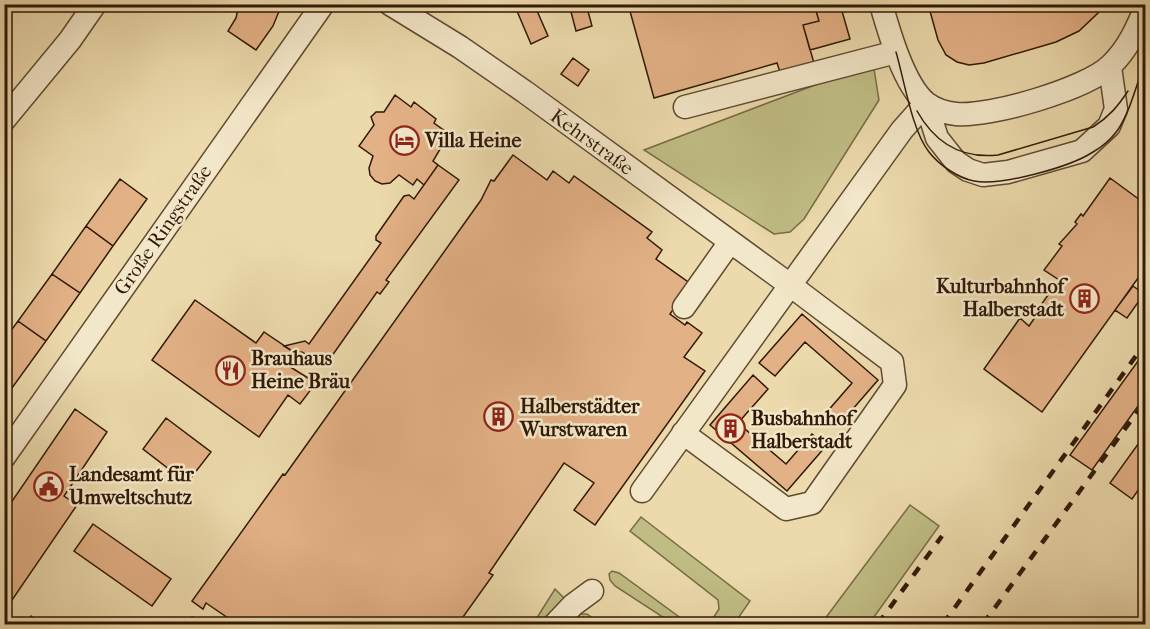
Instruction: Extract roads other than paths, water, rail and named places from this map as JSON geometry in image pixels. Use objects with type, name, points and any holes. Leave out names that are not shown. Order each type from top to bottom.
[{"type":"street","points":[[4,120],[70,40],[95,4]]},
{"type":"street","name":"Große Ringstraße","points":[[4,457],[323,4]]},
{"type":"street","name":"Kehrstraße","points":[[390,4],[460,46],[790,285],[892,362],[895,385],[854,447],[812,503],[786,509],[683,433]]},
{"type":"street","points":[[881,4],[896,52],[906,75],[926,103],[937,138],[956,162],[968,170],[983,175],[994,175],[1082,151],[1109,126],[1116,109],[1110,67]]},
{"type":"street","points":[[926,103],[939,110],[955,114],[982,112],[1079,85],[1110,67],[1130,41],[1146,7]]},
{"type":"street","points":[[685,107],[896,52]]},
{"type":"street","points":[[642,491],[902,130],[926,103]]},
{"type":"street","points":[[684,307],[730,242]]},
{"type":"street","points":[[555,624],[573,605],[592,591]]},
{"type":"tram line","points":[[896,52],[913,118],[929,152],[955,174],[974,181],[986,182],[1018,178],[1069,164],[1103,145],[1117,131],[1126,115],[1146,58]]},
{"type":"tram line","points":[[917,111],[932,132],[951,146],[973,154],[998,155],[1093,127],[1113,111],[1128,91]]},
{"type":"railway","points":[[943,624],[1146,342]]},
{"type":"railway","points":[[983,624],[1146,400]]},
{"type":"railway","points":[[878,624],[942,536]]},
{"type":"place","name":"Villa Heine","points":[[404,140]]},
{"type":"place","name":"Kulturbahnhof Halberstadt","points":[[1085,298]]},
{"type":"place","name":"Brauhaus Heine Bräu","points":[[230,370]]},
{"type":"place","name":"Halberstädter Wurstwaren","points":[[499,417]]},
{"type":"place","name":"Busbahnhof Halberstadt","points":[[730,429]]},
{"type":"place","name":"Landesamt für Umweltschutz","points":[[48,486]]}]
